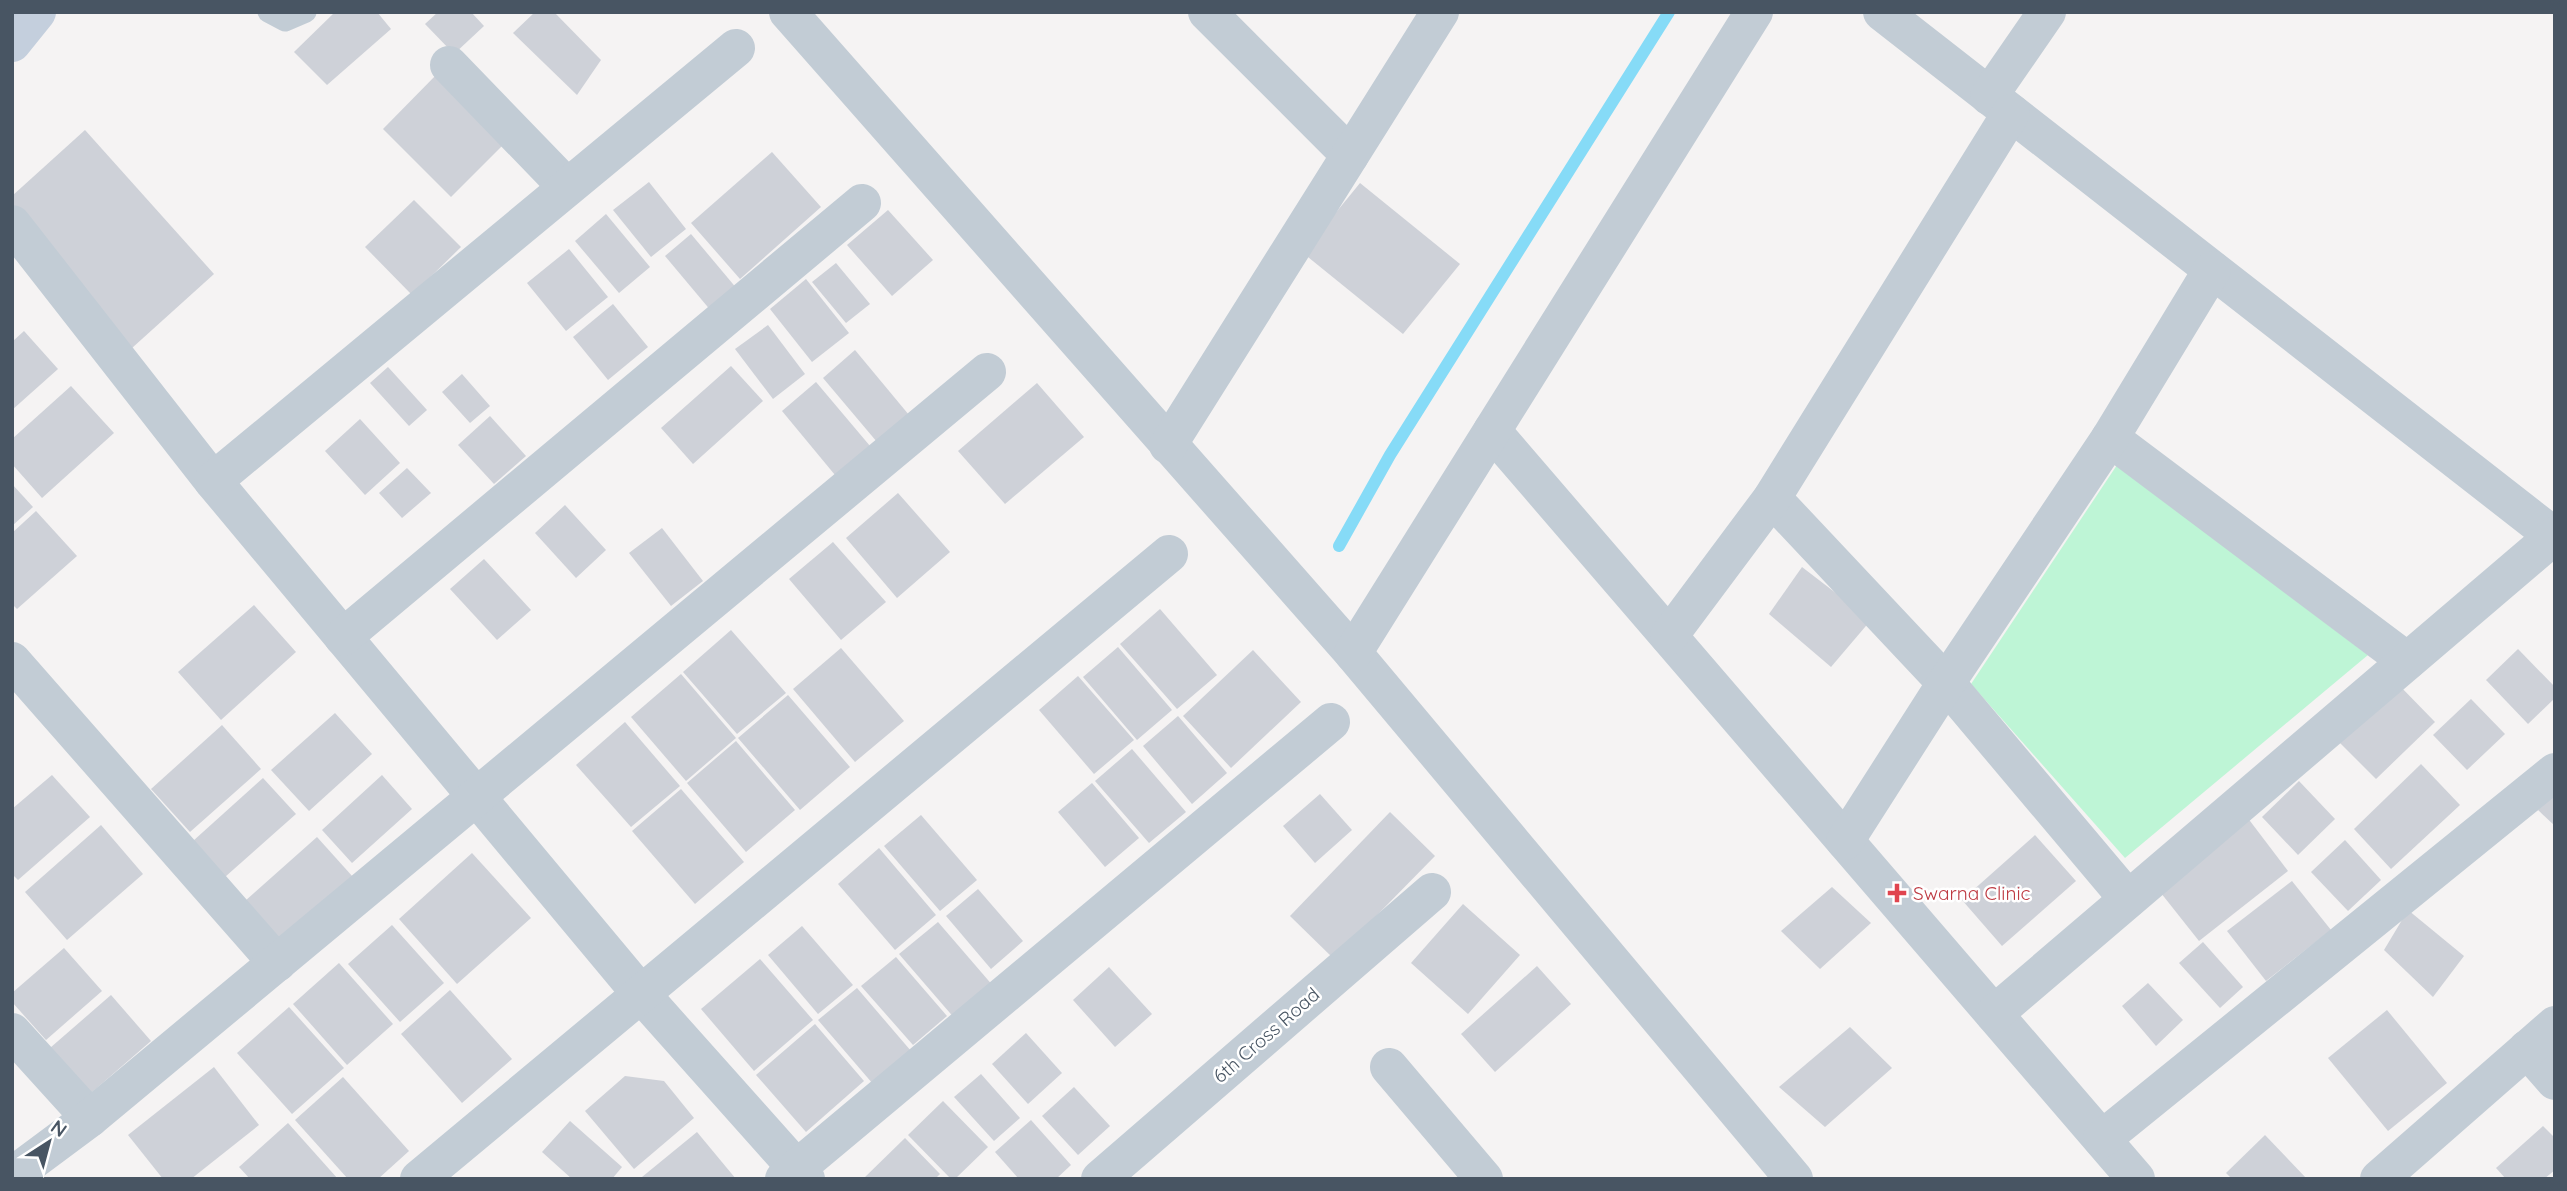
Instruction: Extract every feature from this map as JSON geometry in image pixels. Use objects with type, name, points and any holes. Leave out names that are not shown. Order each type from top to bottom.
[{"type":"main road","points":[[12,43],[37,12]]},
{"type":"street","points":[[788,12],[1353,653],[1794,1179]]},
{"type":"street","points":[[1207,12],[1350,155]]},
{"type":"street","points":[[1168,445],[1440,12]]},
{"type":"street","points":[[1353,653],[1754,12]]},
{"type":"street","points":[[1882,12],[2554,536],[1994,1014]]},
{"type":"street","points":[[1669,636],[1772,498],[2000,104],[2047,12]]},
{"type":"street","points":[[213,481],[736,48]]},
{"type":"street","points":[[449,65],[567,187]]},
{"type":"street","points":[[343,637],[862,203]]},
{"type":"street","points":[[12,223],[213,481],[795,1175],[1331,722]]},
{"type":"street","points":[[1845,841],[1946,683],[2110,438],[2212,270]]},
{"type":"street","points":[[12,1176],[90,1118],[987,372]]},
{"type":"street","points":[[1492,431],[2136,1179]]},
{"type":"street","points":[[2110,438],[2407,661]]},
{"type":"street","points":[[1772,498],[1946,683],[2128,899]]},
{"type":"street","points":[[419,1179],[1169,554]]},
{"type":"street","points":[[12,661],[277,963]]},
{"type":"street","points":[[2102,1139],[2555,772]]},
{"type":"street","name":"6th Cross Road","points":[[1100,1179],[1432,892]]},
{"type":"street","points":[[12,1032],[90,1118]]},
{"type":"street","points":[[2391,1175],[2541,1037],[2555,1081]]},
{"type":"street","points":[[1389,1067],[1484,1179]]},
{"type":"lane","points":[[268,12],[285,21],[306,12]]},
{"type":"green space","points":[[2117,465],[2368,655],[2125,858],[1971,684]]},
{"type":"building","points":[[335,12],[377,12],[391,29],[327,85],[294,52]]},
{"type":"building","points":[[438,12],[471,12],[484,26],[454,54],[425,24]]},
{"type":"building","points":[[535,12],[554,12],[601,60],[577,95],[513,33]]},
{"type":"building","points":[[440,71],[508,140],[451,197],[383,129]]},
{"type":"building","points":[[85,130],[214,274],[132,348],[12,216],[12,196]]},
{"type":"building","points":[[772,152],[821,207],[740,279],[691,223]]},
{"type":"building","points":[[649,182],[686,229],[651,257],[613,210]]},
{"type":"building","points":[[1360,183],[1460,264],[1403,334],[1303,253]]},
{"type":"building","points":[[414,200],[461,247],[412,295],[365,247]]},
{"type":"building","points":[[888,210],[933,260],[892,296],[847,245]]},
{"type":"building","points":[[606,214],[650,267],[619,293],[575,241]]},
{"type":"building","points":[[691,234],[743,296],[717,318],[665,256]]},
{"type":"building","points":[[569,249],[608,297],[566,331],[527,283]]},
{"type":"building","points":[[836,263],[870,304],[846,323],[812,282]]},
{"type":"building","points":[[806,279],[849,333],[812,362],[770,309]]},
{"type":"building","points":[[613,304],[648,347],[608,380],[573,337]]},
{"type":"building","points":[[768,325],[805,374],[773,399],[735,349]]},
{"type":"building","points":[[24,331],[58,369],[12,410],[12,342]]},
{"type":"building","points":[[855,350],[909,415],[877,442],[823,378]]},
{"type":"building","points":[[731,366],[763,401],[693,464],[661,428]]},
{"type":"building","points":[[388,367],[427,410],[409,426],[370,383]]},
{"type":"building","points":[[462,374],[490,406],[470,423],[442,392]]},
{"type":"building","points":[[816,382],[870,446],[835,475],[782,411]]},
{"type":"building","points":[[1037,383],[1084,437],[1005,504],[958,451]]},
{"type":"building","points":[[71,386],[114,433],[42,498],[12,464],[12,439]]},
{"type":"building","points":[[490,416],[526,456],[494,484],[458,445]]},
{"type":"building","points":[[360,419],[400,463],[365,495],[325,451]]},
{"type":"building","points":[[407,468],[431,493],[402,518],[379,493]]},
{"type":"building","points":[[12,484],[33,507],[12,526]]},
{"type":"building","points":[[898,493],[950,552],[897,598],[846,538]]},
{"type":"building","points":[[565,505],[606,550],[576,578],[535,533]]},
{"type":"building","points":[[36,511],[77,556],[17,609],[12,604],[12,533]]},
{"type":"building","points":[[662,528],[703,581],[671,606],[629,553]]},
{"type":"building","points":[[833,542],[886,602],[841,640],[789,579]]},
{"type":"building","points":[[484,559],[531,610],[497,640],[450,589]]},
{"type":"building","points":[[1802,567],[1871,620],[1831,667],[1769,614]]},
{"type":"building","points":[[254,605],[296,652],[221,720],[178,672]]},
{"type":"building","points":[[1160,609],[1217,675],[1177,709],[1120,644]]},
{"type":"building","points":[[731,630],[786,693],[737,734],[683,672]]},
{"type":"building","points":[[1118,647],[1172,710],[1137,740],[1083,677]]},
{"type":"building","points":[[841,648],[904,721],[855,762],[793,689]]},
{"type":"building","points":[[2518,649],[2555,687],[2555,698],[2528,724],[2486,680]]},
{"type":"building","points":[[1253,650],[1301,702],[1231,768],[1183,716]]},
{"type":"building","points":[[681,674],[736,738],[686,781],[631,717]]},
{"type":"building","points":[[1078,676],[1134,740],[1094,774],[1039,710]]},
{"type":"building","points":[[2396,682],[2435,722],[2376,779],[2337,740]]},
{"type":"building","points":[[788,695],[850,767],[800,810],[738,738]]},
{"type":"building","points":[[2471,699],[2505,734],[2467,770],[2433,735]]},
{"type":"building","points":[[335,713],[372,754],[309,811],[271,770]]},
{"type":"building","points":[[1178,716],[1227,773],[1192,804],[1143,746]]},
{"type":"building","points":[[625,722],[680,786],[631,827],[576,765]]},
{"type":"building","points":[[222,725],[261,769],[190,832],[151,789]]},
{"type":"building","points":[[736,741],[795,810],[746,852],[687,783]]},
{"type":"building","points":[[1132,749],[1186,812],[1149,843],[1095,781]]},
{"type":"building","points":[[2421,764],[2460,805],[2391,869],[2354,829]]},
{"type":"building","points":[[52,775],[90,817],[18,880],[12,874],[12,809]]},
{"type":"building","points":[[382,775],[412,809],[352,863],[322,830]]},
{"type":"building","points":[[263,778],[296,814],[225,877],[193,841]]},
{"type":"building","points":[[2299,781],[2335,819],[2298,855],[2262,817]]},
{"type":"building","points":[[1092,783],[1139,838],[1105,867],[1058,812]]},
{"type":"building","points":[[681,789],[744,862],[695,904],[632,831]]},
{"type":"building","points":[[2555,793],[2555,826],[2538,810]]},
{"type":"building","points":[[1320,794],[1352,830],[1315,863],[1283,826]]},
{"type":"building","points":[[1390,812],[1435,856],[1334,959],[1290,916]]},
{"type":"building","points":[[921,815],[977,880],[940,911],[884,846]]},
{"type":"building","points":[[2247,817],[2288,871],[2199,941],[2157,888]]},
{"type":"building","points":[[101,825],[143,874],[67,940],[25,892]]},
{"type":"building","points":[[2035,835],[2076,881],[2002,946],[1962,900]]},
{"type":"building","points":[[317,837],[353,877],[281,942],[245,901]]},
{"type":"building","points":[[2345,840],[2381,880],[2348,911],[2311,872]]},
{"type":"building","points":[[879,848],[936,915],[895,950],[838,884]]},
{"type":"building","points":[[472,853],[531,918],[457,984],[399,919]]},
{"type":"building","points":[[2292,881],[2331,930],[2266,981],[2227,931]]},
{"type":"building","points":[[1832,887],[1871,923],[1820,969],[1781,931]]},
{"type":"building","points":[[978,889],[1023,941],[991,969],[946,916]]},
{"type":"building","points":[[1463,904],[1520,955],[1468,1014],[1411,963]]},
{"type":"building","points":[[2408,910],[2464,956],[2433,997],[2384,950]]},
{"type":"building","points":[[938,922],[994,987],[956,1020],[899,954]]},
{"type":"building","points":[[392,925],[444,983],[400,1022],[348,964]]},
{"type":"building","points":[[802,926],[853,985],[818,1014],[768,955]]},
{"type":"building","points":[[2203,942],[2243,987],[2220,1008],[2179,963]]},
{"type":"building","points":[[64,948],[102,991],[46,1040],[12,1002],[12,993]]},
{"type":"building","points":[[896,957],[947,1016],[913,1045],[861,986]]},
{"type":"building","points":[[760,959],[813,1020],[754,1071],[701,1009]]},
{"type":"building","points":[[339,963],[393,1024],[347,1065],[293,1004]]},
{"type":"building","points":[[1537,966],[1571,1004],[1495,1072],[1461,1034]]},
{"type":"building","points":[[1109,967],[1152,1014],[1115,1047],[1073,1000]]},
{"type":"building","points":[[2148,983],[2183,1020],[2156,1046],[2122,1006]]},
{"type":"building","points":[[857,988],[911,1051],[873,1084],[818,1020]]},
{"type":"building","points":[[450,990],[512,1059],[462,1103],[401,1034]]},
{"type":"building","points":[[111,995],[151,1041],[91,1093],[50,1048]]},
{"type":"building","points":[[289,1007],[344,1068],[292,1114],[237,1053]]},
{"type":"building","points":[[2387,1010],[2447,1083],[2388,1131],[2328,1058]]},
{"type":"building","points":[[815,1024],[864,1081],[806,1132],[756,1075]]},
{"type":"building","points":[[1850,1027],[1892,1068],[1825,1127],[1779,1087]]},
{"type":"building","points":[[1026,1033],[1062,1073],[1028,1104],[992,1064]]},
{"type":"building","points":[[214,1067],[259,1125],[191,1179],[163,1179],[128,1135]]},
{"type":"building","points":[[981,1074],[1020,1118],[994,1141],[954,1097]]},
{"type":"building","points":[[625,1076],[664,1081],[694,1118],[634,1169],[585,1111]]},
{"type":"building","points":[[343,1077],[409,1151],[378,1179],[348,1179],[295,1120]]},
{"type":"building","points":[[1074,1087],[1110,1126],[1078,1155],[1042,1116]]},
{"type":"building","points":[[943,1101],[988,1147],[955,1179],[951,1179],[908,1135]]},
{"type":"building","points":[[1031,1120],[1071,1165],[1056,1179],[1019,1179],[995,1152]]},
{"type":"building","points":[[570,1121],[622,1167],[612,1179],[572,1179],[542,1152]]},
{"type":"building","points":[[288,1123],[338,1179],[250,1179],[239,1167]]},
{"type":"building","points":[[2543,1126],[2555,1138],[2555,1170],[2544,1179],[2506,1179],[2496,1168]]},
{"type":"building","points":[[697,1132],[736,1179],[642,1177]]},
{"type":"building","points":[[2265,1135],[2307,1179],[2232,1179],[2226,1173]]},
{"type":"building","points":[[905,1138],[940,1174],[935,1179],[863,1179]]},
{"type":"waterway","points":[[1339,546],[1390,455],[1669,12]]},
{"type":"place","name":"Swarna Clinic","points":[[1897,893]]}]
